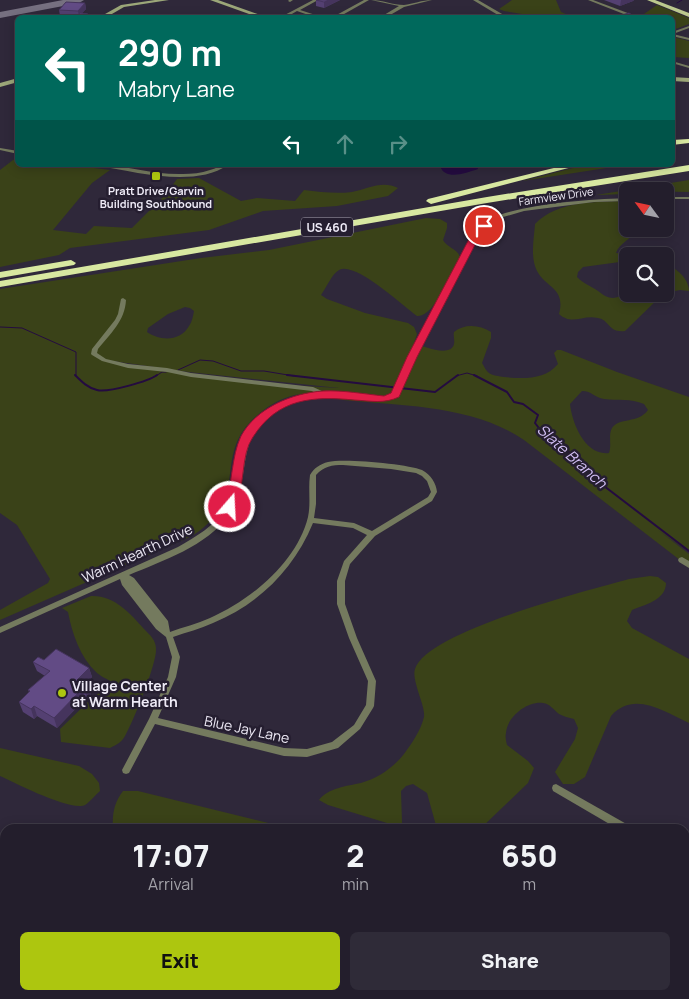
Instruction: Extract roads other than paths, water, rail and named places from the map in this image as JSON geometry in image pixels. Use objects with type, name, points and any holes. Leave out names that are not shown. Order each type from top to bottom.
[{"type":"highway","points":[[675,143],[689,141]]},
{"type":"highway","points":[[675,162],[689,160]]},
{"type":"highway","points":[[431,201],[568,167]]},
{"type":"highway","name":"US 460","points":[[0,275],[641,167]]},
{"type":"highway","name":"US 460","points":[[0,284],[496,198],[689,168]]},
{"type":"main road","points":[[106,15],[123,6],[166,0]]},
{"type":"main road","points":[[213,0],[258,15]]},
{"type":"main road","points":[[650,0],[689,13]]},
{"type":"main road","points":[[657,0],[689,13]]},
{"type":"main road","points":[[675,79],[689,80]]},
{"type":"main road","points":[[0,85],[15,81]]},
{"type":"street","points":[[287,15],[316,0]]},
{"type":"street","points":[[339,15],[367,0]]},
{"type":"street","points":[[373,0],[403,6]]},
{"type":"street","points":[[386,15],[403,6],[430,0]]},
{"type":"street","points":[[475,0],[501,15]]},
{"type":"street","points":[[590,0],[630,15]]},
{"type":"street","points":[[296,10],[313,15]]},
{"type":"street","points":[[675,33],[689,27]]},
{"type":"street","points":[[675,35],[689,39]]},
{"type":"street","points":[[675,63],[689,67]]},
{"type":"street","points":[[0,149],[15,152]]},
{"type":"street","points":[[116,167],[190,175],[211,172],[222,167]]},
{"type":"street","points":[[674,198],[689,198]]},
{"type":"street","name":"Farmview Drive","points":[[390,398],[396,395],[412,357],[473,241],[484,226],[490,221],[508,213],[541,207],[619,200]]},
{"type":"street","points":[[123,300],[124,307],[119,319],[95,350],[94,354],[102,360],[137,366],[174,369],[191,375],[313,389],[323,394]]},
{"type":"street","name":"Warm Hearth Drive","points":[[0,630],[180,549],[206,534],[230,507],[236,492],[242,450],[247,436],[265,415],[287,402],[323,394],[381,399],[390,398]]},
{"type":"street","name":"Blue Jay Lane","points":[[153,720],[284,752],[307,753],[334,745],[357,727],[370,706],[372,681],[341,604],[341,581],[347,563],[372,534],[430,499],[434,492],[428,478],[417,471],[367,465],[335,463],[322,466],[313,475],[311,520],[296,551],[278,576],[251,598],[214,620],[167,633]]},
{"type":"street","points":[[311,520],[354,526],[372,534]]},
{"type":"street","points":[[122,575],[130,591],[159,627],[167,633],[176,657],[172,677],[153,720],[126,770]]},
{"type":"street","points":[[556,788],[617,824]]},
{"type":"waterway","points":[[677,3],[682,0]]},
{"type":"waterway","name":"Slate Branch","points":[[0,327],[22,328],[76,352],[76,376]]},
{"type":"waterway","name":"Slate Branch","points":[[178,370],[200,360],[213,361],[241,371],[264,371],[290,375]]},
{"type":"waterway","name":"Slate Branch","points":[[156,376],[166,372]]},
{"type":"waterway","name":"Slate Branch","points":[[457,376],[467,373],[474,375]]},
{"type":"waterway","name":"Slate Branch","points":[[76,376],[94,389],[110,390],[128,386],[157,375]]},
{"type":"waterway","name":"Slate Branch","points":[[290,375],[435,392],[457,376]]},
{"type":"waterway","name":"Slate Branch","points":[[474,375],[507,392],[514,402],[523,404],[538,415],[535,423],[542,432],[577,458],[604,486],[689,551]]},
{"type":"place","name":"Pratt Drive/Garvin Building Southbound","points":[[156,176]]},
{"type":"place","name":"Village Center at Warm Hearth","points":[[62,693]]}]
